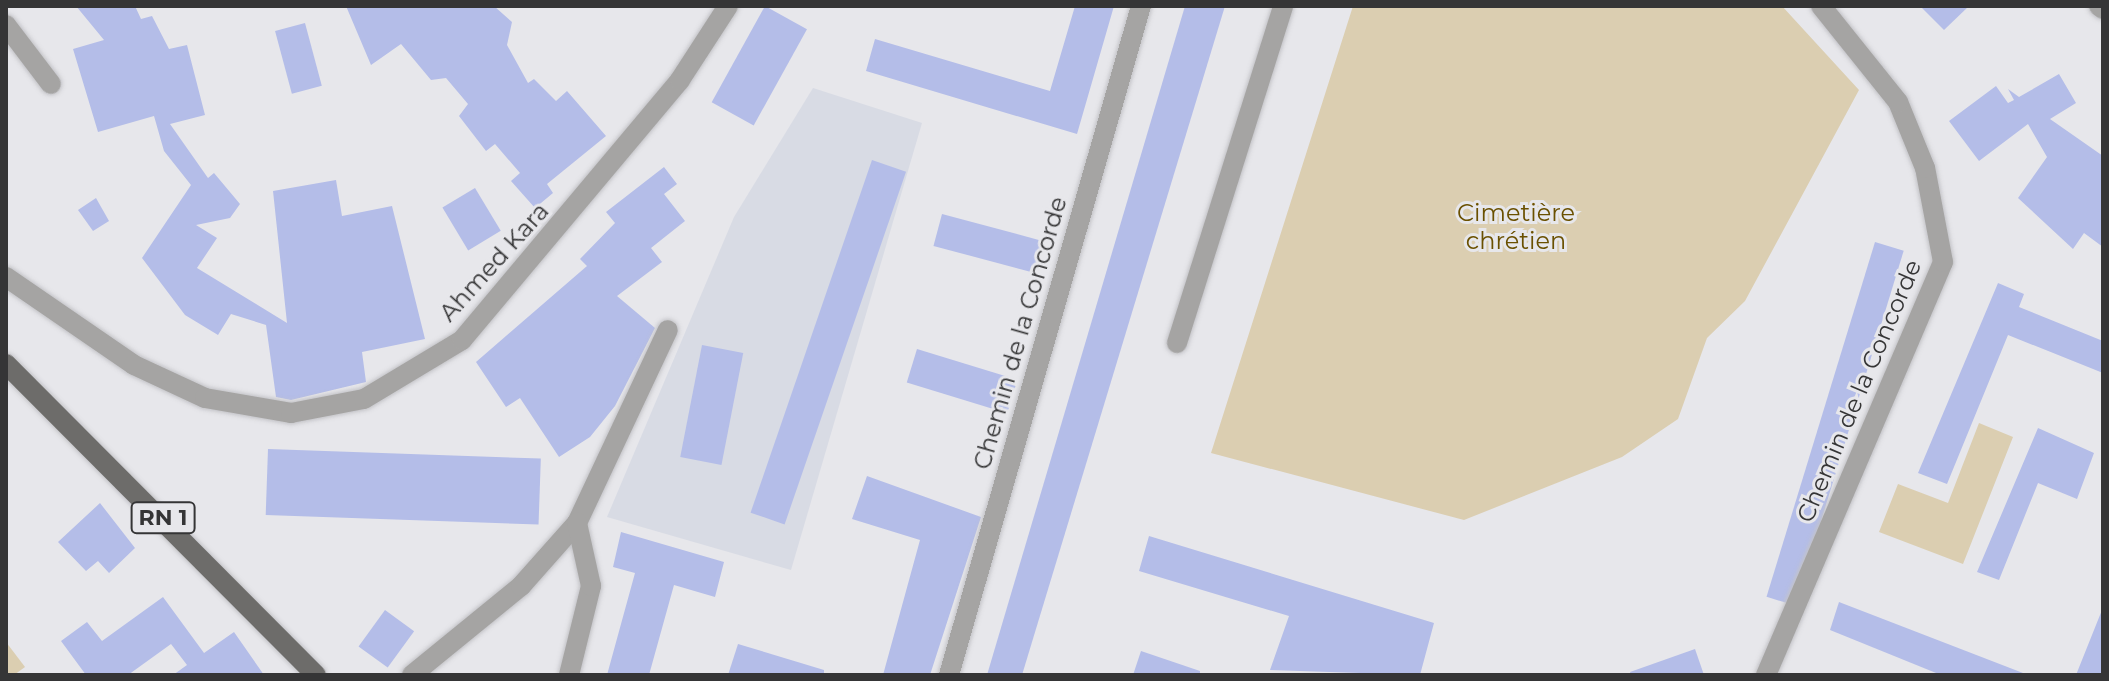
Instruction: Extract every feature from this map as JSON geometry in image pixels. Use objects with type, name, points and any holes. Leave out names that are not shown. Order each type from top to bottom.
[{"type":"main road","name":"RN 1","points":[[6,364],[316,675]]},
{"type":"street","name":"Ahmed Kara","points":[[6,277],[134,365],[205,398],[291,413],[364,399],[462,340],[661,103],[728,6]]},
{"type":"street","name":"Chemin de la Concorde","points":[[949,675],[1141,6]]},
{"type":"street","points":[[1177,343],[1283,6]]},
{"type":"street","name":"Chemin de la Concorde","points":[[1766,675],[1943,262],[1925,168],[1898,102],[1821,6]]},
{"type":"street","points":[[6,25],[51,84]]},
{"type":"street","points":[[412,675],[521,586],[577,523],[668,330]]},
{"type":"street","points":[[569,675],[591,586],[577,523]]},
{"type":"shaded area","points":[[813,88],[922,123],[791,570],[607,517],[734,217]]},
{"type":"green space","name":"Cimetière chrétien","points":[[1353,6],[1782,6],[1859,90],[1745,301],[1707,338],[1678,419],[1622,457],[1464,520],[1211,453]]},
{"type":"green space","points":[[1979,423],[2013,437],[1963,564],[1879,532],[1898,484],[1948,503]]},
{"type":"green space","points":[[6,642],[25,667],[14,675],[6,675]]},
{"type":"building","points":[[76,6],[135,6],[141,19],[152,16],[169,49],[187,45],[205,115],[170,124],[208,178],[214,173],[240,204],[230,218],[196,225],[217,238],[197,268],[287,323],[273,191],[336,180],[342,216],[392,206],[425,339],[362,352],[366,382],[291,400],[276,397],[266,325],[231,314],[218,335],[185,315],[142,258],[191,185],[164,151],[154,116],[98,132],[73,49],[104,40]]},
{"type":"building","points":[[346,6],[494,6],[512,22],[507,45],[528,83],[534,79],[556,101],[567,91],[606,136],[547,184],[553,193],[535,208],[511,181],[520,173],[495,144],[486,151],[459,116],[468,104],[446,78],[431,80],[401,44],[371,65]]},
{"type":"building","points":[[765,6],[807,29],[754,125],[712,102]]},
{"type":"building","points":[[1075,6],[1114,6],[1077,134],[866,71],[875,39],[1050,91]]},
{"type":"building","points":[[1185,6],[1225,6],[1022,675],[987,675]]},
{"type":"building","points":[[1920,6],[1969,6],[1944,30]]},
{"type":"building","points":[[305,23],[322,86],[292,94],[275,31]]},
{"type":"building","points":[[2059,74],[2076,103],[2050,119],[2103,156],[2103,247],[2084,233],[2073,249],[2018,198],[2047,157],[2028,124],[1979,161],[1949,121],[1996,86],[2008,103],[2014,100],[2008,89],[2019,97]]},
{"type":"building","points":[[872,160],[906,172],[785,524],[751,513]]},
{"type":"building","points":[[664,167],[677,184],[664,194],[685,221],[651,248],[662,262],[617,296],[655,328],[615,406],[590,437],[559,457],[520,398],[506,407],[476,362],[587,266],[580,259],[615,223],[606,212]]},
{"type":"building","points":[[475,188],[501,231],[468,250],[442,208]]},
{"type":"building","points":[[96,198],[109,221],[93,231],[78,210]]},
{"type":"building","points":[[942,214],[1042,241],[1034,273],[933,246]]},
{"type":"building","points":[[1875,242],[1904,251],[1795,606],[1767,597]]},
{"type":"building","points":[[1998,283],[2024,294],[2019,307],[2103,341],[2103,373],[2008,335],[1947,484],[1918,473]]},
{"type":"building","points":[[702,345],[743,353],[721,465],[680,457]]},
{"type":"building","points":[[917,349],[1017,380],[1007,413],[907,382]]},
{"type":"building","points":[[2038,428],[2094,453],[2077,499],[2038,483],[1999,580],[1977,572]]},
{"type":"building","points":[[268,449],[541,459],[539,524],[266,515]]},
{"type":"building","points":[[867,476],[981,517],[930,675],[883,675],[920,540],[852,519]]},
{"type":"building","points":[[100,503],[135,548],[109,573],[98,561],[86,571],[58,542]]},
{"type":"building","points":[[621,532],[724,562],[715,597],[674,585],[649,675],[607,675],[635,573],[613,567]]},
{"type":"building","points":[[1149,536],[1434,623],[1420,675],[1270,670],[1289,616],[1139,571]]},
{"type":"building","points":[[163,597],[204,653],[234,632],[264,675],[173,675],[187,665],[171,644],[128,675],[86,675],[61,641],[87,622],[102,641]]},
{"type":"building","points":[[1839,602],[2023,675],[1941,675],[1830,630]]},
{"type":"building","points":[[385,610],[414,631],[388,668],[359,646]]},
{"type":"building","points":[[2102,610],[2103,675],[2076,675]]},
{"type":"building","points":[[738,644],[824,670],[824,675],[728,675]]},
{"type":"building","points":[[1695,649],[1704,675],[1631,675],[1630,672]]},
{"type":"building","points":[[1141,651],[1200,671],[1200,675],[1133,675]]}]
